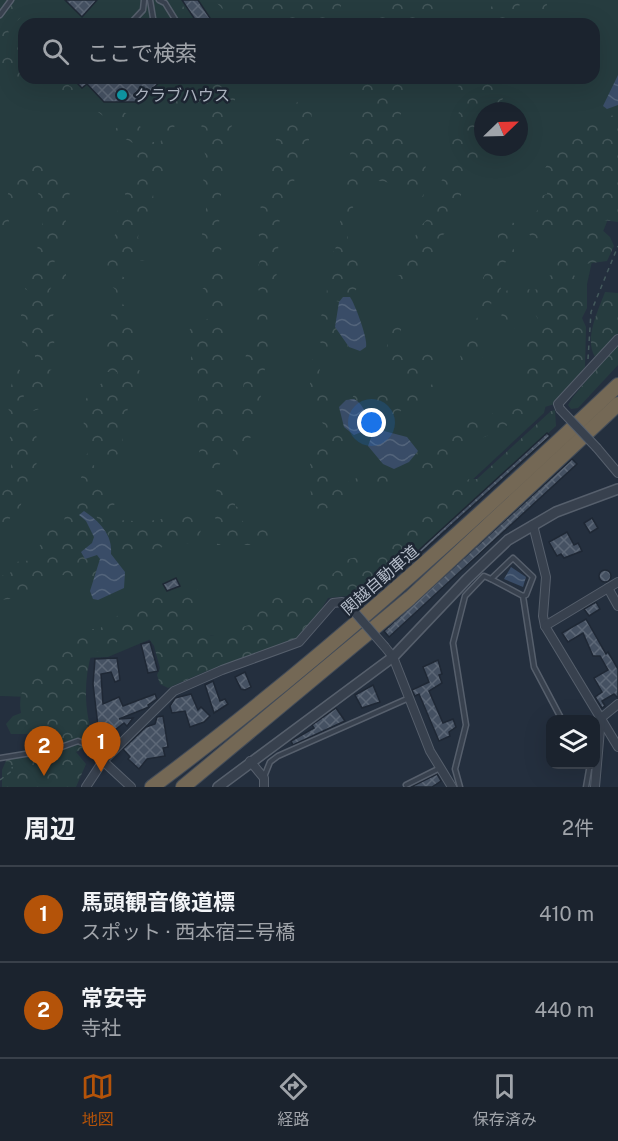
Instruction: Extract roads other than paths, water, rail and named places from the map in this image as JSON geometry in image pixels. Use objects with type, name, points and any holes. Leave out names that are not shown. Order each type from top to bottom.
[{"type":"highway","name":"関越自動車道","points":[[152,787],[338,639],[508,489],[618,385]]},
{"type":"highway","name":"関越自動車道","points":[[183,787],[410,598],[618,404]]},
{"type":"street","points":[[618,339],[558,404],[618,473]]},
{"type":"street","points":[[218,787],[393,657],[493,554],[533,525],[556,512],[618,489]]},
{"type":"street","points":[[533,525],[546,577],[543,615],[545,626],[618,747]]},
{"type":"street","points":[[545,626],[618,582]]},
{"type":"street","points":[[608,588],[618,606]]},
{"type":"street","points":[[86,787],[103,760],[174,691],[222,670],[299,642],[333,603],[342,602],[351,608],[393,657],[430,751],[452,787]]},
{"type":"street","points":[[600,725],[601,718],[618,704]]},
{"type":"street","points":[[103,760],[131,787]]},
{"type":"street","points":[[250,761],[264,778],[264,787]]},
{"type":"street","points":[[594,769],[595,787]]},
{"type":"lane","points":[[0,15],[10,0]]},
{"type":"lane","points":[[136,18],[143,10],[144,0]]},
{"type":"lane","points":[[150,0],[153,18]]},
{"type":"lane","points":[[159,0],[165,3],[175,18]]},
{"type":"lane","points":[[491,579],[513,558],[533,577],[526,595],[523,596]]},
{"type":"lane","points":[[460,787],[455,769],[466,725],[453,643],[465,596],[484,576],[523,596]]},
{"type":"lane","points":[[523,596],[534,667],[559,715]]},
{"type":"lane","points":[[264,778],[270,762],[278,756],[409,698]]},
{"type":"lane","points":[[0,758],[56,749],[78,741],[94,748],[103,760]]},
{"type":"lane","points":[[406,784],[441,768]]},
{"type":"lane","points":[[586,787],[593,769]]},
{"type":"water","points":[[618,75],[618,105],[607,109],[603,106]]},
{"type":"water","points":[[343,297],[350,297],[358,314],[366,343],[366,347],[360,351],[349,347],[335,327],[339,302]]},
{"type":"water","points":[[354,399],[363,409],[366,422],[364,431],[354,435],[344,427],[339,407],[346,400]]},
{"type":"water","points":[[380,430],[407,437],[418,451],[409,462],[394,469],[383,464],[368,446],[372,435]]},
{"type":"water","points":[[84,511],[104,529],[110,541],[111,554],[125,572],[124,588],[98,600],[93,599],[90,591],[100,559],[97,555],[85,559],[81,552],[92,543],[94,537],[86,521],[79,515]]},
{"type":"water","points":[[511,567],[526,577],[523,587],[504,579]]},
{"type":"place","name":"クラブハウス","points":[[122,95]]},
{"type":"place","name":"馬頭観音像道標","points":[[101,772]]},
{"type":"place","name":"常安寺","points":[[44,776]]}]
